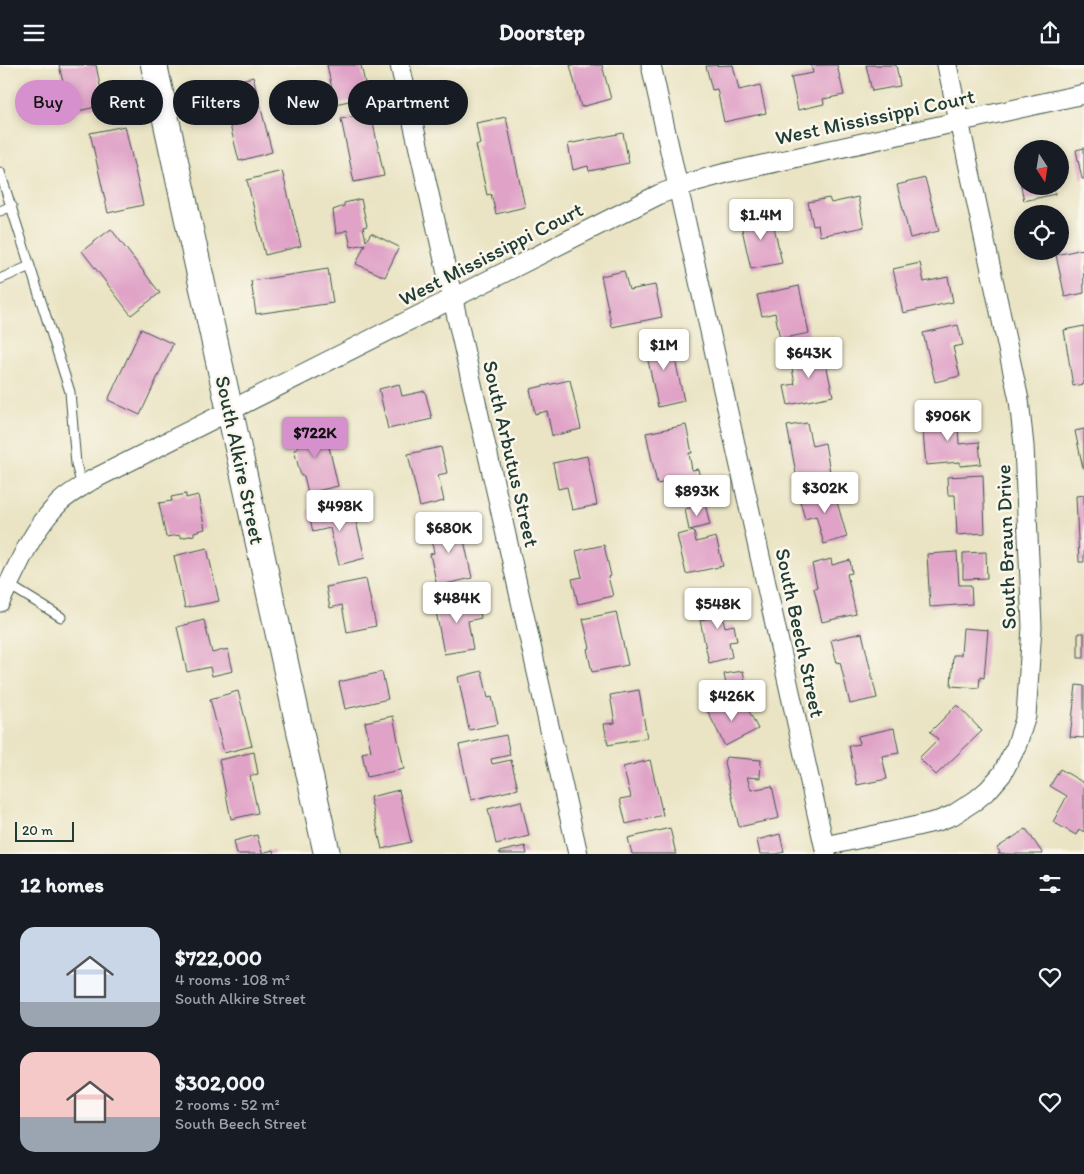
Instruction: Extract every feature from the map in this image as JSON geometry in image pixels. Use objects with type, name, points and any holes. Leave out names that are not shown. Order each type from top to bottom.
[{"type":"street","name":"South Alkire Street","points":[[154,65],[327,854]]},
{"type":"street","name":"South Arbutus Street","points":[[400,65],[578,854]]},
{"type":"street","name":"South Beech Street","points":[[651,65],[825,850]]},
{"type":"street","name":"South Braun Drive","points":[[825,850],[938,821],[966,807],[989,789],[1002,774],[1016,747],[1026,717],[1031,658],[1032,605],[1022,423],[1016,380],[947,65]]},
{"type":"street","name":"West Mississippi Court","points":[[0,602],[36,532],[59,503],[82,485],[637,205],[679,187],[726,173],[1084,94]]},
{"type":"lane","points":[[0,172],[70,392],[76,464],[82,485]]},
{"type":"lane","points":[[0,211],[12,206]]},
{"type":"lane","points":[[0,279],[30,266]]},
{"type":"lane","points":[[9,585],[61,617]]},
{"type":"building","points":[[59,65],[96,65],[99,80],[91,80],[91,108],[81,110],[81,80],[62,80]]},
{"type":"building","points":[[327,65],[361,65],[364,80],[348,80],[348,101],[338,103],[338,80],[330,80]]},
{"type":"building","points":[[570,65],[602,65],[611,99],[581,107]]},
{"type":"building","points":[[733,65],[739,90],[760,85],[766,113],[724,122],[717,89],[712,90],[706,66]]},
{"type":"building","points":[[811,65],[837,65],[844,95],[823,99],[824,104],[798,110],[791,77],[813,73]]},
{"type":"building","points":[[866,65],[896,65],[900,86],[872,91]]},
{"type":"building","points":[[253,77],[254,80],[241,80]]},
{"type":"building","points":[[259,101],[272,152],[239,161],[230,125],[259,125]]},
{"type":"building","points":[[506,117],[525,207],[496,214],[491,194],[487,195],[476,145],[480,144],[476,123]]},
{"type":"building","points":[[348,118],[348,125],[373,125],[384,176],[354,182],[341,119]]},
{"type":"building","points":[[125,126],[143,205],[108,213],[90,133]]},
{"type":"building","points":[[623,133],[629,163],[589,171],[588,166],[573,170],[568,144]]},
{"type":"building","points":[[1084,148],[1084,179],[1082,179],[1076,150]]},
{"type":"building","points":[[282,171],[301,246],[265,255],[247,180]]},
{"type":"building","points":[[925,178],[939,231],[910,238],[897,185]]},
{"type":"building","points":[[1023,195],[1051,195],[1024,201]]},
{"type":"building","points":[[858,197],[864,227],[820,236],[818,225],[813,226],[808,202],[829,198],[831,203]]},
{"type":"building","points":[[361,199],[367,226],[363,227],[366,241],[371,233],[399,247],[385,277],[356,264],[365,244],[351,247],[347,230],[336,234],[333,210],[344,206],[344,203]]},
{"type":"building","points":[[771,213],[782,263],[751,269],[740,220]]},
{"type":"building","points":[[111,229],[160,293],[131,315],[82,251]]},
{"type":"building","points":[[1083,249],[1084,293],[1065,297],[1057,260],[1069,260],[1069,252]]},
{"type":"building","points":[[920,263],[924,282],[948,277],[953,302],[903,313],[893,269]]},
{"type":"building","points":[[328,269],[333,303],[256,314],[251,281]]},
{"type":"building","points":[[624,271],[629,290],[655,285],[662,317],[612,327],[601,276]]},
{"type":"building","points":[[799,286],[809,333],[780,339],[775,313],[762,316],[757,295]]},
{"type":"building","points":[[958,325],[963,345],[953,347],[960,376],[935,382],[923,333]]},
{"type":"building","points":[[1084,326],[1084,384],[1073,386],[1064,330]]},
{"type":"building","points":[[141,329],[173,344],[140,415],[108,400]]},
{"type":"building","points":[[670,336],[684,401],[658,407],[644,342]]},
{"type":"building","points":[[823,350],[833,396],[788,405],[784,386],[795,384],[790,358]]},
{"type":"building","points":[[570,380],[581,429],[552,436],[547,411],[535,414],[530,389]]},
{"type":"building","points":[[399,384],[402,396],[425,391],[432,419],[388,429],[379,389]]},
{"type":"building","points":[[957,413],[959,444],[979,442],[981,464],[960,466],[960,462],[926,465],[922,422],[930,422],[929,415]]},
{"type":"building","points":[[807,423],[812,446],[825,443],[831,478],[798,484],[787,426]]},
{"type":"building","points":[[324,425],[338,486],[308,493],[294,450],[298,449],[294,432]]},
{"type":"building","points":[[686,425],[692,453],[689,453],[692,470],[698,469],[703,492],[671,499],[667,482],[657,484],[646,433]]},
{"type":"building","points":[[1084,429],[1084,468],[1083,468],[1075,431]]},
{"type":"building","points":[[441,447],[447,473],[438,475],[444,501],[420,507],[408,454]]},
{"type":"building","points":[[587,456],[597,505],[572,510],[567,487],[558,489],[553,463]]},
{"type":"building","points":[[983,475],[985,533],[957,535],[955,495],[948,495],[947,477]]},
{"type":"building","points":[[833,488],[847,537],[824,544],[816,516],[805,519],[799,498]]},
{"type":"building","points":[[186,494],[186,498],[198,495],[205,529],[194,532],[194,535],[180,538],[180,535],[166,537],[159,503],[172,501],[171,497]]},
{"type":"building","points":[[1084,495],[1084,562],[1079,562],[1076,496]]},
{"type":"building","points":[[705,504],[710,525],[689,530],[685,509]]},
{"type":"building","points":[[328,505],[329,511],[352,506],[365,558],[339,565],[330,528],[313,532],[308,510]]},
{"type":"building","points":[[460,521],[472,578],[437,586],[430,554],[434,553],[429,528]]},
{"type":"building","points":[[694,531],[696,542],[716,537],[723,566],[686,574],[677,535]]},
{"type":"building","points":[[604,545],[611,576],[608,577],[613,596],[578,604],[572,579],[582,577],[576,551]]},
{"type":"building","points":[[207,548],[219,601],[185,608],[174,556]]},
{"type":"building","points":[[957,552],[959,585],[971,585],[972,604],[930,607],[927,554]]},
{"type":"building","points":[[986,552],[987,578],[963,579],[963,553]]},
{"type":"building","points":[[831,559],[832,565],[850,560],[852,573],[847,574],[856,614],[822,622],[814,588],[817,587],[812,564]]},
{"type":"building","points":[[366,579],[376,626],[347,632],[342,605],[330,608],[326,587]]},
{"type":"building","points":[[727,596],[731,613],[722,615],[725,627],[734,625],[737,641],[729,642],[732,657],[709,663],[700,620],[709,618],[705,601]]},
{"type":"building","points":[[477,597],[481,618],[468,621],[473,649],[444,654],[435,606]]},
{"type":"building","points":[[616,612],[628,665],[592,672],[587,649],[590,648],[583,619]]},
{"type":"building","points":[[204,620],[212,653],[228,649],[233,671],[212,676],[210,667],[187,672],[177,627]]},
{"type":"building","points":[[963,628],[988,630],[984,678],[980,677],[979,688],[951,686],[953,655],[961,655]]},
{"type":"building","points":[[862,633],[877,698],[850,704],[840,662],[837,663],[831,640]]},
{"type":"building","points":[[1078,633],[1084,633],[1084,658],[1078,658]]},
{"type":"building","points":[[482,671],[488,698],[492,697],[498,724],[469,730],[458,677]]},
{"type":"building","points":[[743,671],[747,691],[728,695],[724,674]]},
{"type":"building","points":[[382,672],[388,699],[345,709],[339,682]]},
{"type":"building","points":[[1076,685],[1084,686],[1084,738],[1070,737]]},
{"type":"building","points":[[639,690],[647,738],[608,745],[604,724],[615,723],[610,695]]},
{"type":"building","points":[[238,691],[252,746],[224,753],[210,699]]},
{"type":"building","points":[[720,701],[725,711],[744,701],[758,729],[725,746],[706,708]]},
{"type":"building","points":[[957,705],[982,731],[936,775],[919,758],[938,739],[930,732]]},
{"type":"building","points":[[393,716],[404,769],[367,777],[362,753],[371,751],[365,722]]},
{"type":"building","points":[[894,728],[899,753],[882,756],[887,779],[857,785],[849,746],[859,744],[858,736]]},
{"type":"building","points":[[506,735],[510,755],[491,759],[492,764],[511,760],[518,789],[471,800],[459,745]]},
{"type":"building","points":[[254,752],[258,774],[250,776],[258,813],[231,819],[219,760]]},
{"type":"building","points":[[726,757],[761,760],[760,778],[747,777],[751,790],[772,786],[779,818],[739,827],[724,762]]},
{"type":"building","points":[[650,760],[663,815],[626,824],[620,799],[631,797],[623,767]]},
{"type":"building","points":[[1060,769],[1084,783],[1084,832],[1079,829],[1076,835],[1053,822],[1067,796],[1050,786]]},
{"type":"building","points":[[399,790],[411,842],[382,849],[370,797]]},
{"type":"building","points":[[521,801],[529,836],[496,844],[488,809]]},
{"type":"building","points":[[670,828],[676,854],[632,854],[628,838]]},
{"type":"building","points":[[1026,829],[1043,854],[998,854],[1000,852],[997,848]]},
{"type":"building","points":[[780,834],[784,852],[760,854],[757,840]]},
{"type":"building","points":[[257,835],[262,853],[273,850],[274,854],[237,854],[234,841]]},
{"type":"building","points":[[525,846],[527,854],[500,854],[499,852]]}]
